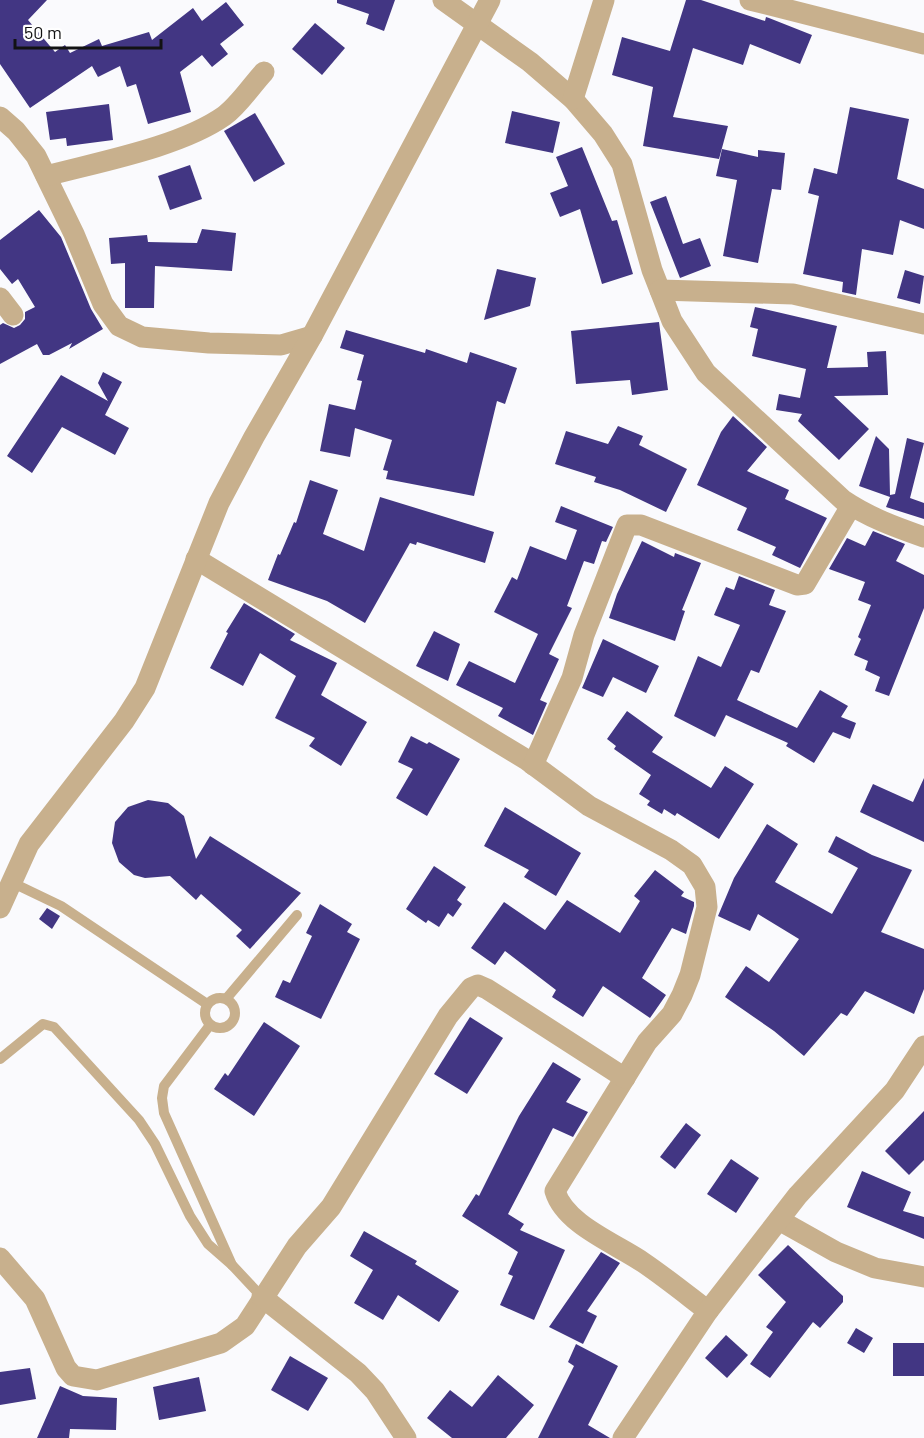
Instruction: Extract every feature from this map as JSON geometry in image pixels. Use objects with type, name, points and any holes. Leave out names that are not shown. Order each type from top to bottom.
[{"type":"street","points":[[443,0],[479,23],[573,99],[603,134],[622,164],[660,290],[672,321],[706,373],[852,506],[886,524],[924,537]]},
{"type":"street","points":[[5,895],[29,844],[124,721],[146,688],[219,504],[254,437],[312,336],[490,0]]},
{"type":"street","points":[[573,99],[604,0]]},
{"type":"street","points":[[750,0],[924,44]]},
{"type":"street","points":[[46,176],[180,137],[212,123],[226,114],[264,72]]},
{"type":"street","points":[[0,117],[23,139],[46,176],[104,304],[119,326],[142,337],[209,343],[281,345],[312,336]]},
{"type":"street","points":[[660,290],[732,290],[793,294],[924,324]]},
{"type":"street","points":[[533,765],[572,678],[584,635],[627,525],[641,525],[796,585],[805,584],[814,572],[852,506]]},
{"type":"street","points":[[196,559],[533,765],[589,806],[692,865],[705,887],[707,907],[690,975],[682,995],[672,1014],[646,1042],[557,1186],[556,1195],[582,1225],[643,1262],[708,1311]]},
{"type":"street","points":[[0,1258],[35,1299],[66,1368],[73,1376],[97,1380],[221,1343],[244,1326],[297,1246],[332,1207],[448,1016],[471,988],[478,985],[487,989],[625,1078]]},
{"type":"street","points":[[623,1438],[708,1311],[798,1195],[895,1090],[924,1046]]},
{"type":"street","points":[[779,1220],[836,1252],[875,1268],[924,1277]]},
{"type":"street","points":[[262,1297],[358,1373],[375,1391],[406,1438]]},
{"type":"lane","points":[[5,895],[61,906],[207,1004]]},
{"type":"lane","points":[[226,999],[297,915]]},
{"type":"lane","points":[[219,997],[226,999],[234,1007],[231,1024],[220,1028],[210,1025],[204,1015],[207,1004],[219,997]]},
{"type":"lane","points":[[0,1059],[43,1024],[54,1028],[139,1120],[155,1144],[190,1216],[208,1244],[232,1265],[262,1297]]},
{"type":"lane","points":[[210,1025],[164,1086],[162,1098],[164,1113],[232,1265]]},
{"type":"building","points":[[0,0],[47,0],[28,20],[55,52],[65,45],[70,53],[99,39],[102,46],[149,32],[152,40],[193,8],[202,21],[226,2],[244,25],[220,44],[228,54],[212,67],[202,55],[180,72],[191,112],[148,124],[136,84],[127,87],[120,66],[98,77],[92,66],[30,108],[0,64]]},
{"type":"building","points":[[337,0],[395,0],[384,31],[366,24],[369,14],[337,3]]},
{"type":"building","points":[[686,0],[701,0],[765,21],[766,17],[812,35],[800,64],[750,44],[743,65],[693,48],[673,117],[728,126],[719,159],[643,146],[653,87],[612,75],[622,37],[670,51]]},
{"type":"building","points":[[315,23],[345,48],[322,75],[292,49]]},
{"type":"building","points":[[109,104],[113,140],[67,146],[66,138],[50,140],[46,112]]},
{"type":"building","points":[[850,107],[909,119],[897,179],[924,189],[924,229],[900,220],[893,255],[862,249],[856,295],[842,292],[843,282],[803,274],[819,196],[808,193],[814,168],[837,174]]},
{"type":"building","points":[[512,111],[560,122],[553,153],[505,143]]},
{"type":"building","points":[[255,113],[285,164],[254,182],[224,131]]},
{"type":"building","points":[[582,147],[612,221],[617,220],[633,274],[602,284],[580,209],[560,217],[550,193],[568,186],[556,157]]},
{"type":"building","points":[[722,149],[758,157],[758,150],[785,153],[781,190],[772,189],[758,263],[723,256],[737,180],[716,176]]},
{"type":"building","points":[[190,165],[202,199],[170,210],[158,176]]},
{"type":"building","points":[[666,196],[683,244],[700,238],[711,266],[680,278],[650,202]]},
{"type":"building","points":[[39,210],[61,237],[91,309],[103,329],[69,349],[72,343],[49,355],[43,355],[37,344],[0,364],[0,325],[3,323],[14,328],[20,325],[25,319],[25,312],[35,307],[18,279],[12,284],[0,269],[0,240]]},
{"type":"building","points":[[202,229],[236,233],[232,271],[155,266],[154,308],[125,308],[125,263],[111,264],[109,238],[147,235],[148,242],[197,243]]},
{"type":"building","points":[[497,269],[536,278],[530,306],[484,320]]},
{"type":"building","points":[[905,270],[924,276],[920,304],[897,298]]},
{"type":"building","points":[[755,307],[837,326],[827,368],[868,367],[867,352],[886,351],[888,395],[834,396],[869,429],[839,460],[798,421],[802,414],[776,410],[779,394],[800,398],[806,369],[752,356],[758,329],[750,327]]},
{"type":"building","points":[[659,322],[668,390],[632,395],[630,380],[576,384],[571,331]]},
{"type":"building","points":[[346,330],[425,353],[426,349],[467,363],[470,352],[517,368],[505,404],[497,401],[474,496],[386,479],[388,471],[383,470],[392,440],[355,428],[350,457],[320,451],[329,404],[355,410],[362,381],[357,380],[364,355],[340,348]]},
{"type":"building","points":[[103,372],[122,382],[105,415],[129,428],[115,455],[62,427],[32,473],[7,456],[61,375],[108,401],[98,383]]},
{"type":"building","points":[[733,416],[767,447],[747,471],[789,490],[785,499],[827,518],[800,568],[772,555],[776,547],[737,530],[747,508],[697,485],[721,432]]},
{"type":"building","points":[[618,426],[643,436],[639,445],[687,469],[666,512],[620,490],[594,482],[596,477],[555,464],[566,431],[608,444]]},
{"type":"building","points":[[876,436],[889,449],[890,495],[895,494],[907,438],[924,443],[910,498],[924,503],[924,519],[886,507],[890,497],[859,486]]},
{"type":"building","points":[[310,480],[338,490],[323,534],[364,551],[380,497],[494,532],[485,563],[417,542],[416,545],[410,543],[365,623],[327,601],[268,580],[278,554],[280,555],[294,522],[296,523]]},
{"type":"building","points":[[561,506],[613,527],[606,542],[602,541],[594,564],[584,561],[567,606],[572,608],[549,654],[559,659],[540,700],[547,703],[533,735],[498,716],[503,708],[456,685],[469,661],[515,683],[538,634],[494,612],[512,577],[517,580],[530,546],[566,560],[577,530],[555,522]]},
{"type":"building","points":[[873,531],[905,544],[896,561],[924,575],[924,608],[889,696],[875,691],[880,677],[865,670],[868,661],[854,655],[861,639],[858,637],[871,605],[858,600],[865,582],[829,569],[847,538],[865,546]]},
{"type":"building","points":[[642,541],[674,557],[675,553],[701,563],[682,610],[685,611],[675,641],[609,618],[617,594]]},
{"type":"building","points":[[739,576],[775,590],[769,605],[786,611],[759,673],[751,670],[737,700],[797,728],[820,690],[848,706],[841,717],[856,723],[850,739],[833,732],[814,763],[786,746],[788,743],[726,715],[715,737],[674,716],[698,656],[721,667],[740,625],[714,615],[726,587],[734,590]]},
{"type":"building","points":[[244,603],[295,634],[290,640],[337,663],[321,695],[367,722],[341,766],[309,746],[315,738],[275,718],[296,676],[260,653],[243,686],[210,668],[228,633],[226,632]]},
{"type":"building","points":[[434,631],[460,644],[448,681],[416,666]]},
{"type":"building","points":[[603,639],[659,666],[646,693],[613,677],[603,697],[582,688]]},
{"type":"building","points":[[627,711],[663,737],[652,752],[711,788],[725,766],[754,784],[719,839],[677,813],[675,816],[664,809],[662,814],[647,805],[650,801],[639,794],[651,775],[614,749],[616,746],[607,739]]},
{"type":"building","points":[[411,736],[427,744],[429,742],[460,759],[427,816],[396,798],[413,769],[398,762]]},
{"type":"building","points":[[924,778],[924,842],[860,812],[873,784],[913,802]]},
{"type":"building","points":[[148,800],[168,803],[184,816],[196,859],[210,836],[301,893],[250,949],[236,936],[242,930],[201,894],[196,900],[170,876],[145,878],[134,875],[119,862],[112,843],[115,822],[128,807]]},
{"type":"building","points":[[505,807],[581,853],[556,896],[524,877],[529,870],[484,846]]},
{"type":"building","points":[[767,824],[798,844],[775,882],[832,914],[858,868],[828,852],[836,836],[872,855],[912,870],[881,932],[924,949],[924,989],[914,1014],[865,991],[847,1016],[841,1013],[804,1056],[774,1031],[725,997],[746,966],[769,982],[799,939],[758,914],[750,931],[718,916],[734,878]]},
{"type":"building","points":[[434,866],[466,887],[457,900],[462,904],[453,917],[448,913],[439,927],[428,920],[426,923],[406,909]]},
{"type":"building","points":[[655,870],[684,892],[681,896],[694,902],[694,906],[686,934],[672,928],[642,978],[666,995],[650,1018],[603,986],[583,1017],[552,997],[556,990],[505,951],[495,965],[471,948],[504,902],[545,930],[567,900],[620,933],[640,901],[634,896]]},
{"type":"building","points":[[320,904],[352,924],[347,932],[360,939],[321,1019],[275,997],[283,980],[290,983],[312,936],[306,933]]},
{"type":"building","points":[[47,908],[60,916],[52,929],[39,919]]},
{"type":"building","points":[[470,1017],[503,1038],[467,1094],[434,1074]]},
{"type":"building","points":[[264,1022],[300,1046],[254,1116],[214,1089],[225,1073],[228,1076]]},
{"type":"building","points":[[553,1062],[581,1079],[566,1102],[588,1112],[573,1137],[553,1128],[508,1214],[524,1224],[520,1230],[565,1250],[534,1320],[500,1305],[513,1276],[508,1274],[518,1252],[462,1216],[476,1194],[479,1196],[519,1116]]},
{"type":"building","points":[[924,1111],[924,1160],[909,1175],[885,1151]]},
{"type":"building","points":[[686,1123],[701,1135],[675,1169],[660,1157]]},
{"type":"building","points":[[731,1159],[759,1178],[736,1213],[707,1194]]},
{"type":"building","points":[[862,1171],[911,1192],[903,1211],[924,1217],[924,1239],[847,1207]]},
{"type":"building","points":[[364,1231],[417,1261],[415,1264],[459,1291],[439,1322],[398,1295],[383,1320],[354,1303],[373,1270],[350,1256]]},
{"type":"building","points":[[788,1245],[843,1296],[843,1302],[820,1328],[813,1322],[770,1378],[750,1364],[773,1332],[766,1327],[786,1302],[758,1275]]},
{"type":"building","points":[[601,1252],[620,1263],[587,1311],[597,1316],[583,1344],[549,1327]]},
{"type":"building","points":[[856,1328],[873,1338],[864,1353],[847,1343]]},
{"type":"building","points":[[726,1335],[748,1355],[727,1378],[705,1358]]},
{"type":"building","points":[[893,1343],[924,1343],[924,1376],[893,1376]]},
{"type":"building","points":[[576,1344],[618,1366],[588,1425],[610,1438],[538,1438],[574,1366],[568,1362]]},
{"type":"building","points":[[290,1356],[328,1378],[308,1411],[271,1390]]},
{"type":"building","points":[[30,1368],[36,1399],[0,1405],[0,1372]]},
{"type":"building","points":[[498,1375],[534,1405],[506,1438],[452,1438],[427,1418],[450,1390],[472,1407]]},
{"type":"building","points":[[199,1377],[206,1411],[159,1420],[153,1387]]},
{"type":"building","points":[[60,1386],[83,1396],[117,1398],[116,1430],[70,1429],[69,1438],[37,1438]]}]
